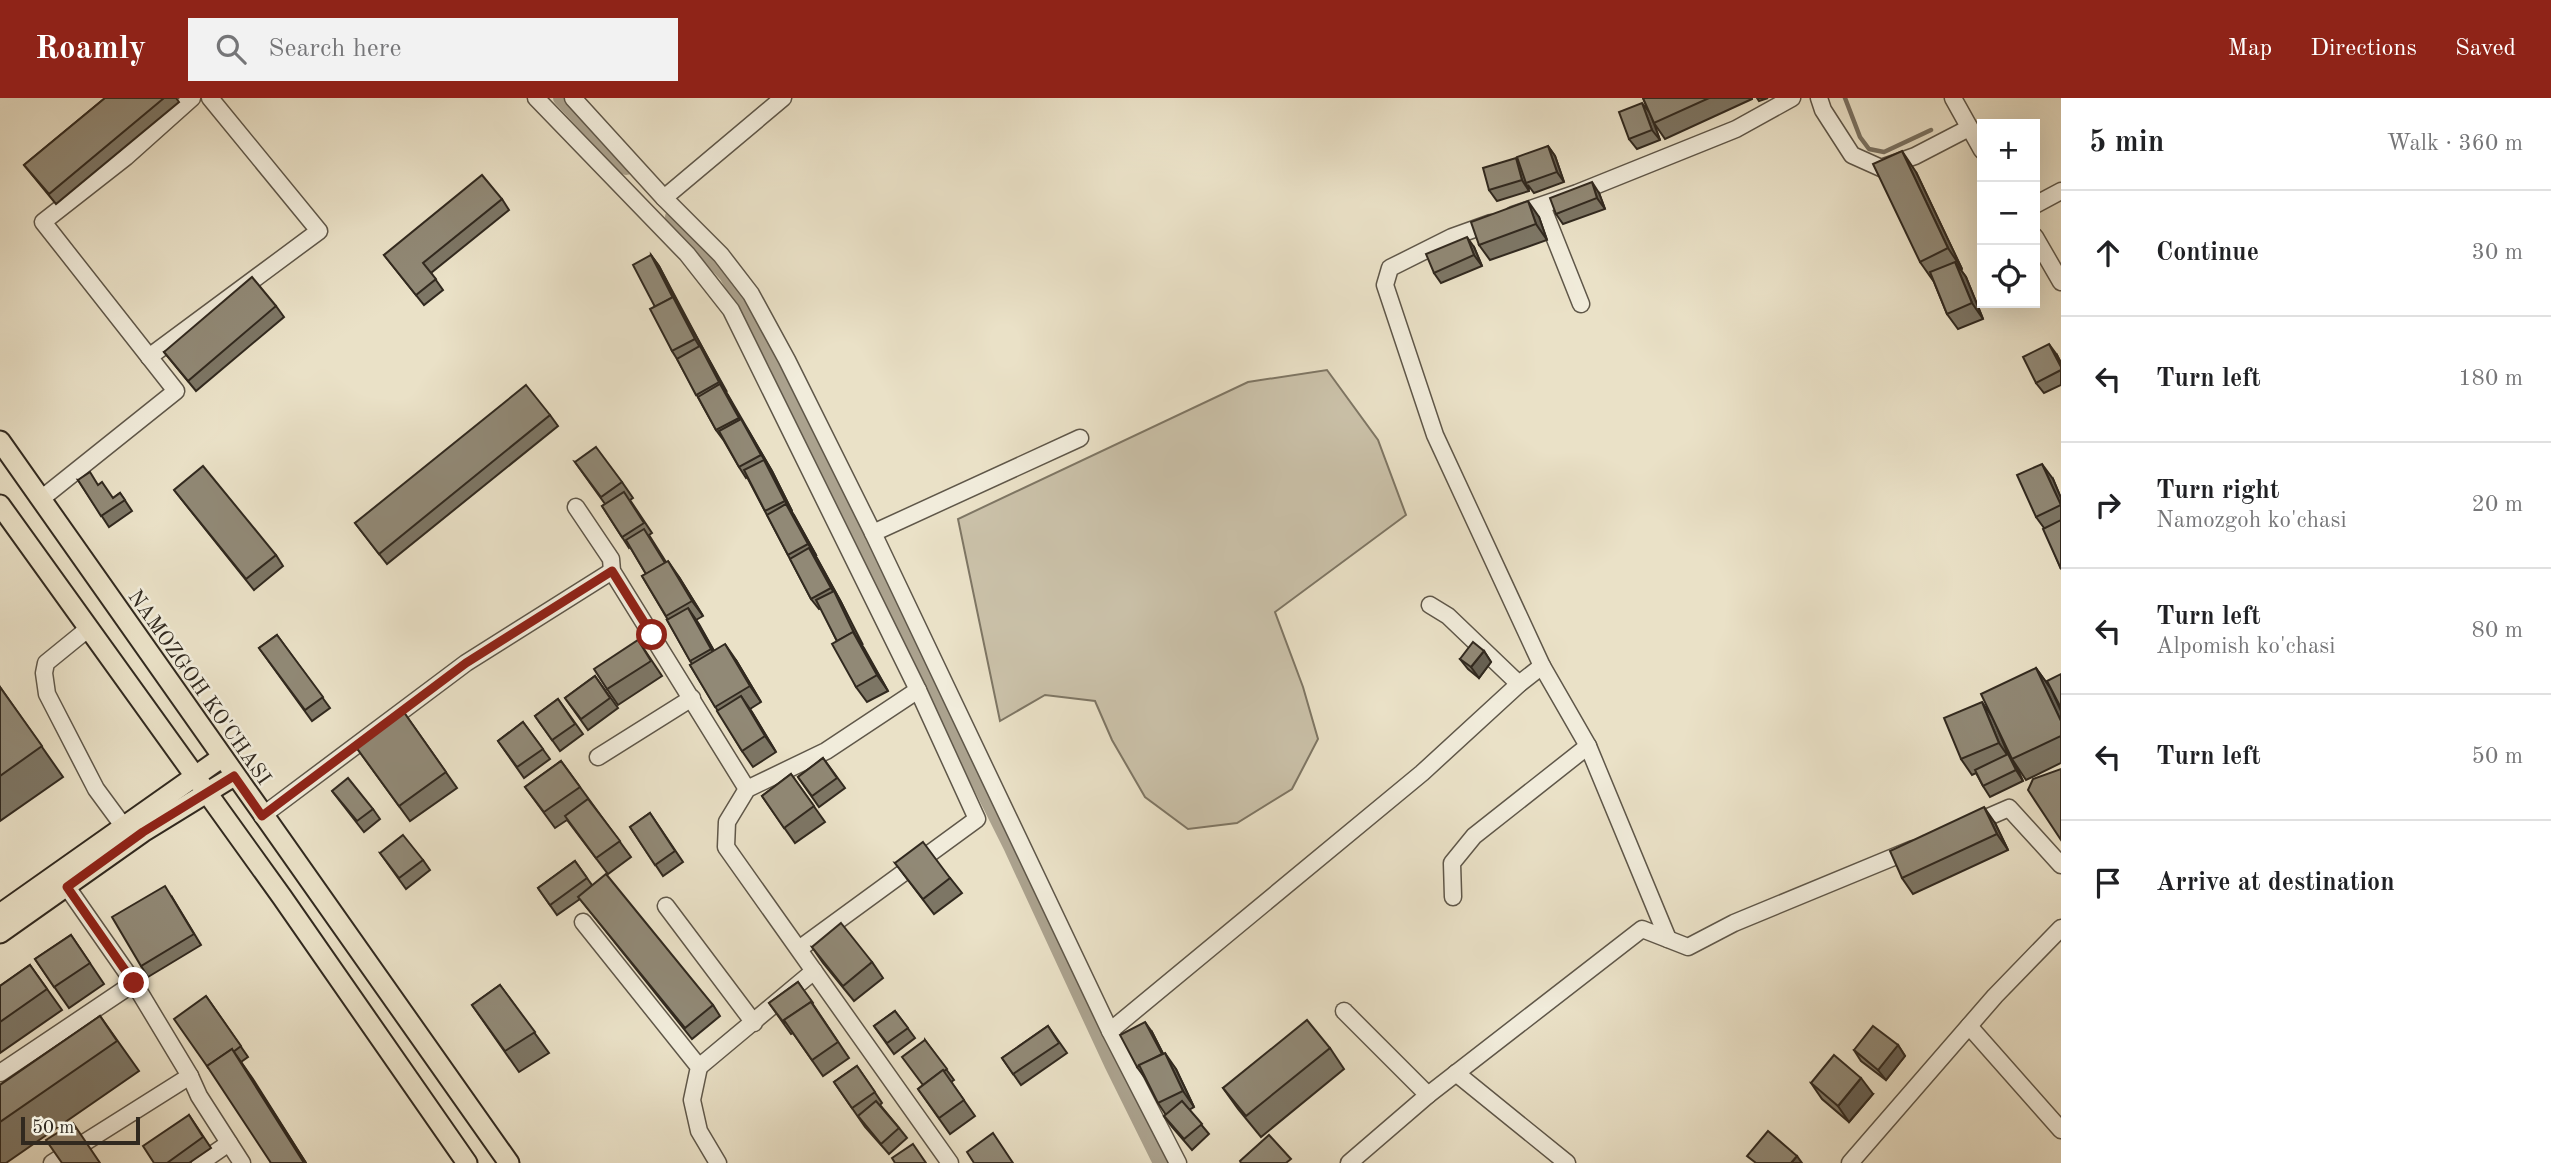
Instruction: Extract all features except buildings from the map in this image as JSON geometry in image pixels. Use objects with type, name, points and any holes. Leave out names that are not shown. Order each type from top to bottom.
[{"type":"main road","name":"NAMOZGOH KO'CHASI","points":[[0,441],[509,1163]]},
{"type":"main road","points":[[0,505],[289,908],[467,1163]]},
{"type":"main road","points":[[0,933],[143,832],[200,786],[221,758]]},
{"type":"main road","points":[[0,914],[124,827],[200,786],[234,776]]},
{"type":"street","points":[[41,499],[176,391],[43,222],[126,158],[192,98]]},
{"type":"street","points":[[149,357],[319,231],[210,98]]},
{"type":"street","points":[[537,98],[687,254],[731,310],[918,690],[976,819],[799,949]]},
{"type":"street","points":[[573,98],[664,198],[721,255],[751,294],[873,533],[1110,1031],[1178,1163]]},
{"type":"street","points":[[664,198],[783,98]]},
{"type":"street","points":[[1668,939],[1588,746],[1542,666],[1435,435],[1385,285],[1390,268],[1452,237],[1542,206],[1736,129],[1792,98]]},
{"type":"street","points":[[1819,98],[1823,110],[1852,155],[1881,167],[1915,156],[1969,128]]},
{"type":"street","points":[[1953,98],[1977,142]]},
{"type":"street","points":[[2040,202],[2061,191]]},
{"type":"street","points":[[1542,206],[1581,304]]},
{"type":"street","points":[[2040,245],[2061,282]]},
{"type":"street","points":[[873,533],[1080,438]]},
{"type":"street","points":[[576,508],[611,559],[612,571],[747,789]]},
{"type":"street","points":[[262,816],[466,663],[612,571]]},
{"type":"street","points":[[1430,606],[1448,616],[1518,684]]},
{"type":"street","points":[[89,628],[46,663],[44,673],[47,694],[96,789],[124,827]]},
{"type":"street","points":[[1110,1031],[1422,773],[1518,684],[1542,666]]},
{"type":"street","points":[[918,690],[825,751],[747,789],[727,822],[726,847],[950,1163]]},
{"type":"street","points":[[598,757],[692,698]]},
{"type":"street","points":[[1452,897],[1452,863],[1474,836],[1588,746]]},
{"type":"street","points":[[1959,829],[2009,808],[2061,865]]},
{"type":"street","points":[[1349,1163],[1428,1095],[1643,929],[1688,947],[1734,923],[1934,840]]},
{"type":"street","points":[[67,887],[134,983],[190,1076],[199,1097],[242,1163]]},
{"type":"street","points":[[666,906],[754,1023]]},
{"type":"street","points":[[583,922],[699,1067]]},
{"type":"street","points":[[1850,1163],[1969,1026],[2059,934]]},
{"type":"street","points":[[718,1163],[699,1130],[692,1100],[699,1067],[814,971]]},
{"type":"street","points":[[0,1073],[134,983]]},
{"type":"street","points":[[1344,1012],[1428,1095]]},
{"type":"street","points":[[1969,1026],[2061,1130]]},
{"type":"street","points":[[1456,1073],[1567,1163]]},
{"type":"street","points":[[52,1163],[190,1076]]},
{"type":"street","points":[[200,1163],[229,1143]]},
{"type":"shaded area","points":[[1327,370],[1378,440],[1406,515],[1275,612],[1303,687],[1318,739],[1292,789],[1237,823],[1188,829],[1145,797],[1112,740],[1095,701],[1045,695],[1000,721],[958,519],[1248,382]]},
{"type":"waterway","points":[[561,98],[626,167]]},
{"type":"waterway","points":[[1845,98],[1860,137],[1869,149],[1884,152],[1931,130]]},
{"type":"waterway","points":[[673,217],[727,275],[776,362],[841,506],[1011,846],[1161,1163]]},
{"type":"route","points":[[134,983],[67,887],[143,832],[234,776],[262,816],[466,663],[612,571],[652,635]]}]
